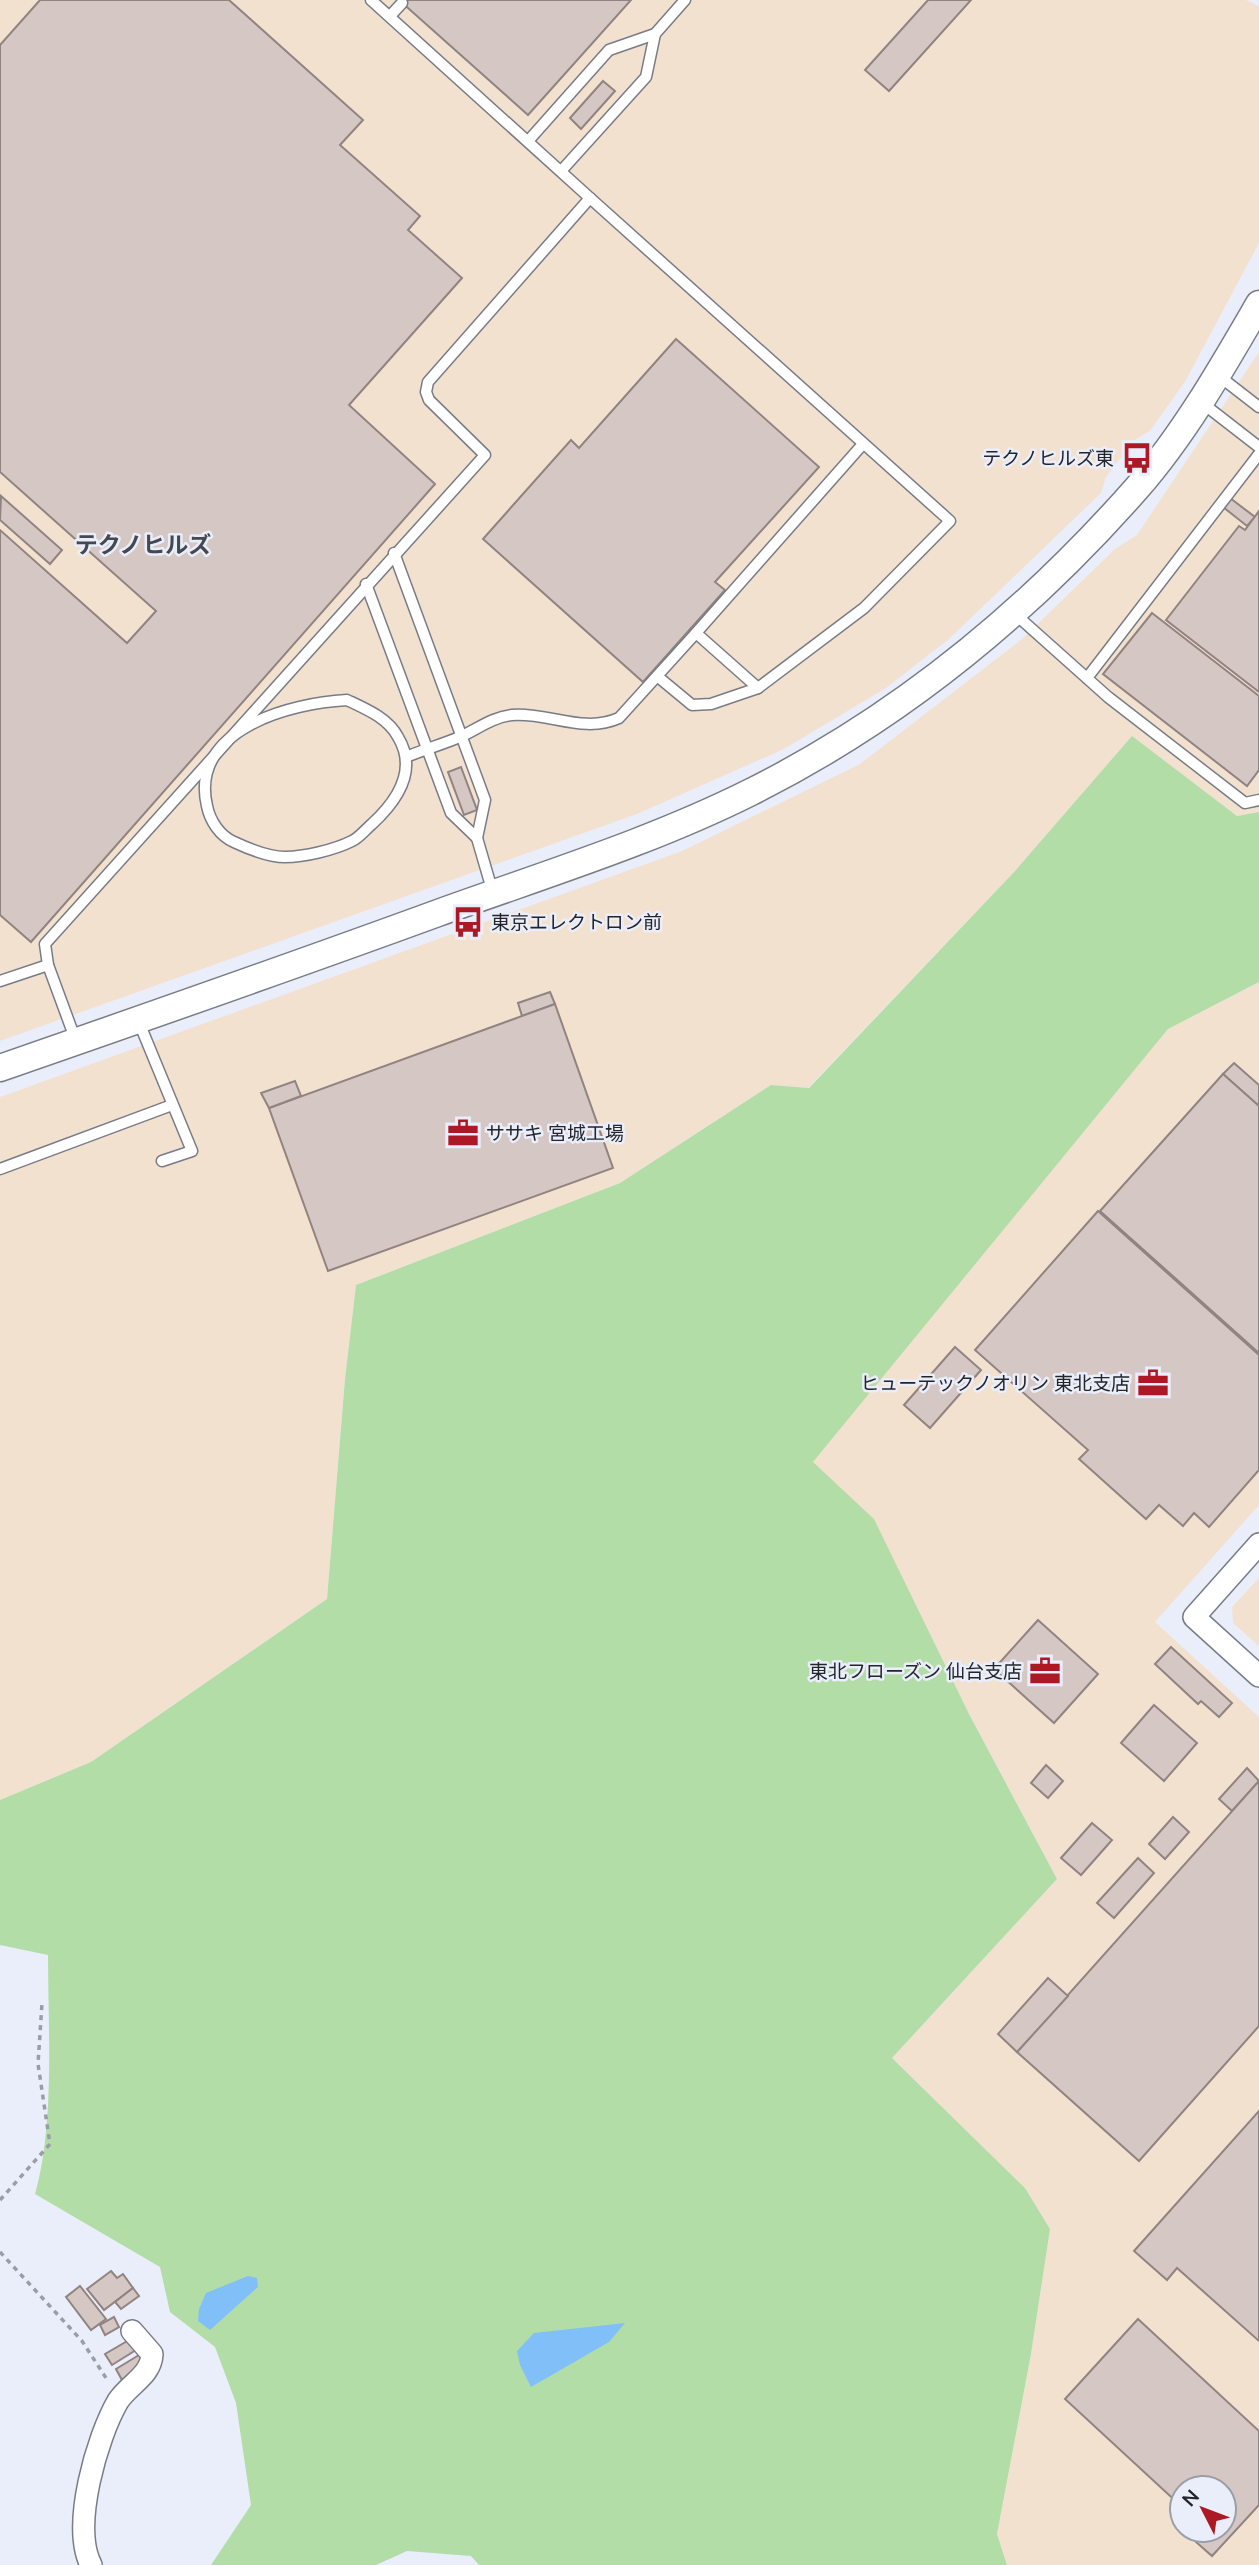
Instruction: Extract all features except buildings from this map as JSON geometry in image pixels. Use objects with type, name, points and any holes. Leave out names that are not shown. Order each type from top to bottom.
[{"type":"street","points":[[0,1068],[663,831],[749,793],[826,752],[902,703],[990,636],[1138,486],[1199,401],[1259,304]]},
{"type":"street","points":[[1259,1544],[1194,1617],[1259,1676]]},
{"type":"street","points":[[91,2565],[86,2535],[88,2483],[118,2402],[152,2364],[152,2354],[132,2331]]},
{"type":"lane","points":[[371,0],[950,521],[864,608],[758,688],[711,704],[692,705],[657,676]]},
{"type":"lane","points":[[529,140],[609,50],[655,34],[685,0]]},
{"type":"lane","points":[[390,16],[402,3]]},
{"type":"lane","points":[[562,170],[646,77],[655,34]]},
{"type":"lane","points":[[76,1041],[48,965],[45,944],[485,454],[429,400],[426,392],[428,382],[590,198]]},
{"type":"lane","points":[[1216,374],[1259,407]]},
{"type":"lane","points":[[1199,401],[1259,447]]},
{"type":"lane","points":[[406,757],[462,736],[494,719],[511,715],[593,726],[619,718],[863,444]]},
{"type":"lane","points":[[1087,678],[1259,454]]},
{"type":"lane","points":[[394,553],[485,800],[477,838],[493,893]]},
{"type":"lane","points":[[366,584],[451,813],[477,838]]},
{"type":"lane","points":[[1014,613],[1087,678],[1245,803],[1259,800]]},
{"type":"lane","points":[[696,633],[758,688]]},
{"type":"lane","points":[[347,700],[385,721],[398,736],[406,757],[407,774],[399,793],[384,813],[353,841],[285,857],[251,850],[226,838],[210,818],[204,793],[209,767],[225,744],[247,725],[281,710],[317,702],[347,700]]},
{"type":"lane","points":[[0,981],[48,965]]},
{"type":"lane","points":[[138,1020],[192,1151],[163,1161]]},
{"type":"lane","points":[[0,1169],[172,1105]]},
{"type":"path","points":[[0,2200],[50,2144],[38,2064],[42,2003]]},
{"type":"path","points":[[0,2252],[82,2341],[118,2402]]},
{"type":"shaded area","points":[[0,0],[1246,0],[1259,6],[1259,243],[1186,380],[1150,431],[1133,441],[1106,477],[1101,493],[949,639],[886,688],[784,749],[637,814],[0,1041]]},
{"type":"shaded area","points":[[1259,352],[1259,812],[1237,816],[1132,737],[1015,871],[808,1088],[771,1085],[620,1183],[356,1285],[345,1379],[327,1599],[91,1762],[0,1800],[0,1097],[682,851],[860,764],[1021,640],[1115,549],[1137,535]]},
{"type":"shaded area","points":[[1259,982],[1259,1505],[1155,1622],[1259,1717],[1259,2565],[1007,2565],[997,2534],[1031,2354],[1050,2229],[1025,2188],[892,2058],[1057,1879],[969,1714],[812,1462],[1168,1029]]},
{"type":"shaded area","points":[[1259,1578],[1259,1646],[1233,1623],[1232,1607]]},
{"type":"green space","points":[[1132,736],[1237,816],[1259,812],[1259,982],[1168,1029],[813,1462],[874,1519],[969,1714],[1057,1879],[892,2058],[1025,2188],[1050,2229],[1031,2354],[997,2534],[1007,2565],[479,2565],[471,2556],[407,2551],[376,2565],[211,2565],[251,2505],[236,2403],[215,2347],[170,2312],[160,2267],[35,2194],[48,2107],[48,1955],[0,1945],[0,1800],[91,1762],[327,1599],[345,1379],[356,1285],[620,1183],[771,1085],[809,1088],[1015,871]]},
{"type":"water","points":[[248,2276],[257,2278],[258,2287],[210,2330],[198,2321],[199,2309],[206,2293]]},
{"type":"water","points":[[625,2323],[609,2342],[531,2387],[520,2365],[517,2351],[534,2333]]},
{"type":"place","name":"テクノヒルズ東","points":[[1137,458]]},
{"type":"place","name":"東京エレクトロン前","points":[[468,922]]},
{"type":"place","name":"ササキ 宮城工場","points":[[463,1133]]},
{"type":"place","name":"ヒューテックノオリン 東北支店","points":[[1153,1383]]},
{"type":"place","name":"東北フローズン 仙台支店","points":[[1045,1671]]},
{"type":"district","name":"テクノヒルズ","points":[[143,544]]}]
